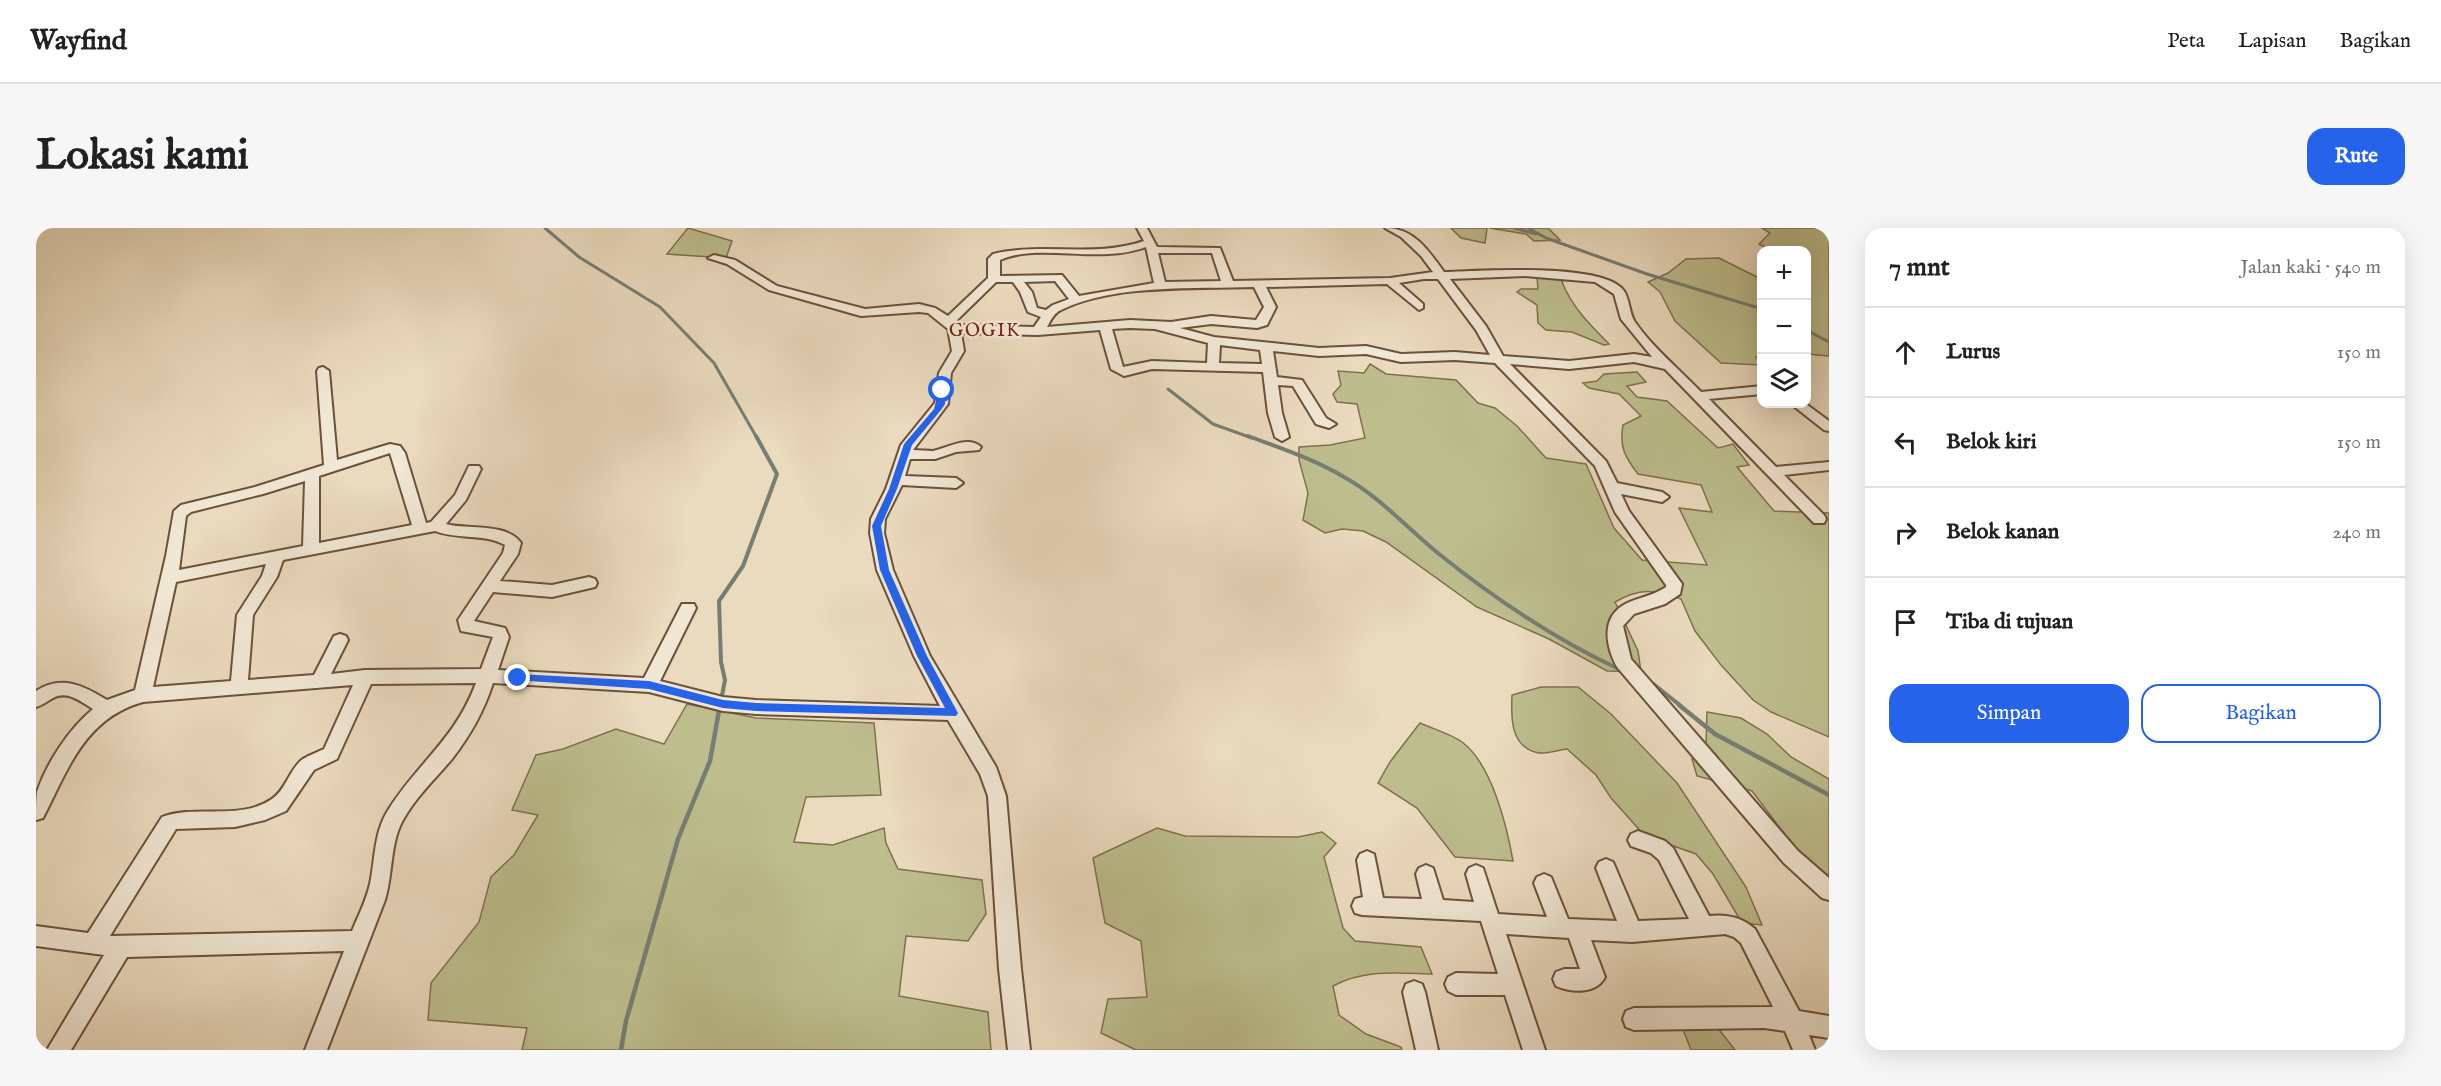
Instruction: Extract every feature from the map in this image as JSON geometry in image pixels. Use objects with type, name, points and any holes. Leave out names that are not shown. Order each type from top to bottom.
[{"type":"street","points":[[1142,228],[1151,246],[1160,286]]},
{"type":"street","points":[[1390,228],[1414,243],[1482,329],[1500,360],[1529,393],[1595,456],[1606,471],[1622,512],[1671,578],[1674,590],[1659,600],[1628,609],[1615,624],[1616,638],[1623,662],[1791,857],[1829,891]]},
{"type":"street","points":[[951,326],[993,279],[994,259],[1015,251],[1033,249],[1119,251],[1151,246],[1213,245],[1228,285]]},
{"type":"street","points":[[714,258],[745,270],[773,288],[865,313],[924,309],[937,313],[951,326],[958,351],[945,373],[941,404],[914,436],[904,454],[876,526],[885,570],[922,656],[952,713],[989,772],[997,796],[1018,1050]]},
{"type":"street","points":[[1038,331],[1057,307],[1076,300],[1160,286],[1390,280],[1441,275],[1525,273],[1598,279],[1619,292],[1630,325],[1819,519]]},
{"type":"street","points":[[993,279],[1058,276],[1076,300]]},
{"type":"street","points":[[1016,279],[1026,292],[1033,311],[1049,315]]},
{"type":"street","points":[[1390,280],[1419,306]]},
{"type":"street","points":[[951,326],[1038,331],[1130,324],[1158,326],[1211,320],[1257,324],[1263,322],[1270,307],[1258,284]]},
{"type":"street","points":[[1105,326],[1119,371],[1152,365],[1213,367],[1269,374],[1297,383],[1321,421],[1329,424]]},
{"type":"street","points":[[1158,326],[1214,341],[1319,352],[1366,350],[1401,358],[1455,356],[1569,365],[1634,358],[1651,360],[1672,368]]},
{"type":"street","points":[[1213,367],[1214,341]]},
{"type":"street","points":[[1266,346],[1276,420],[1282,437]]},
{"type":"street","points":[[323,371],[332,468]]},
{"type":"street","points":[[1700,396],[1757,390]]},
{"type":"street","points":[[1803,408],[1829,427]]},
{"type":"street","points":[[904,454],[935,455],[954,448],[974,447]]},
{"type":"street","points":[[143,695],[170,578],[179,516],[186,508],[222,501],[312,475],[384,450],[395,449],[420,528]]},
{"type":"street","points":[[1774,472],[1829,466]]},
{"type":"street","points":[[436,526],[461,497],[474,469]]},
{"type":"street","points":[[311,549],[312,475]]},
{"type":"street","points":[[895,480],[956,483]]},
{"type":"street","points":[[1612,487],[1662,497]]},
{"type":"street","points":[[170,578],[436,526],[451,532],[503,537],[513,543],[510,554],[468,615],[465,624],[467,627],[500,634],[501,643],[476,706],[458,737],[408,796],[393,819],[385,844],[381,881],[316,1050]]},
{"type":"street","points":[[239,687],[245,615],[269,577],[278,556]]},
{"type":"street","points":[[488,586],[552,591],[589,583]]},
{"type":"street","points":[[649,685],[688,608]]},
{"type":"street","points":[[319,681],[340,640]]},
{"type":"street","points":[[36,812],[65,755],[89,722],[105,708],[125,699],[143,695],[365,677],[488,676],[649,685],[718,703],[756,707],[952,713]]},
{"type":"street","points":[[93,944],[169,823],[177,820],[235,819],[258,814],[279,805],[308,765],[331,753],[365,677]]},
{"type":"street","points":[[36,699],[53,689],[74,689],[105,708]]},
{"type":"street","points":[[1638,840],[1658,847],[1666,854],[1704,927]]},
{"type":"street","points":[[1366,860],[1369,906],[1435,910],[1569,928],[1632,932],[1732,926],[1744,931],[1791,1020],[1804,1050]]},
{"type":"street","points":[[1606,868],[1632,932]]},
{"type":"street","points":[[1426,874],[1435,910]]},
{"type":"street","points":[[1476,874],[1534,1050]]},
{"type":"street","points":[[1544,883],[1594,977],[1592,979],[1564,978]]},
{"type":"street","points":[[36,936],[121,947],[359,941]]},
{"type":"street","points":[[58,1050],[121,947]]},
{"type":"street","points":[[1456,984],[1512,985]]},
{"type":"street","points":[[1414,992],[1427,1050]]},
{"type":"street","points":[[1634,1019],[1764,1017],[1829,1027]]},
{"type":"green space","points":[[688,228],[732,241],[726,258],[667,254]]},
{"type":"green space","points":[[1451,228],[1487,228],[1485,243],[1461,238]]},
{"type":"green space","points":[[1489,228],[1548,228],[1560,240],[1534,241],[1526,234]]},
{"type":"green space","points":[[1762,228],[1829,228],[1829,356],[1811,354],[1811,246],[1763,246],[1759,244],[1770,233]]},
{"type":"green space","points":[[1719,258],[1757,277],[1757,365],[1721,363],[1675,321],[1660,292],[1648,282],[1668,273],[1686,259]]},
{"type":"green space","points":[[1537,278],[1565,278],[1562,282],[1576,308],[1609,344],[1604,345],[1572,332],[1546,330],[1538,323],[1537,305],[1517,292],[1521,289],[1538,289]]},
{"type":"green space","points":[[1370,364],[1386,374],[1456,380],[1478,403],[1495,408],[1517,426],[1546,458],[1586,464],[1614,528],[1642,560],[1707,565],[1679,508],[1712,512],[1701,485],[1638,474],[1624,451],[1622,433],[1623,425],[1641,416],[1619,394],[1589,388],[1583,383],[1597,381],[1604,374],[1637,372],[1646,382],[1627,386],[1637,397],[1667,401],[1718,448],[1733,444],[1749,465],[1737,467],[1774,511],[1829,513],[1829,737],[1771,712],[1753,700],[1721,665],[1695,631],[1681,599],[1663,593],[1640,592],[1615,602],[1638,651],[1641,672],[1607,671],[1549,639],[1477,607],[1386,542],[1363,531],[1342,529],[1325,533],[1303,520],[1308,493],[1299,460],[1299,447],[1330,445],[1365,438],[1357,404],[1337,402],[1333,394],[1341,385],[1338,371],[1364,373]]},
{"type":"green space","points":[[1541,687],[1578,687],[1611,714],[1677,783],[1746,887],[1762,925],[1742,923],[1713,874],[1696,854],[1645,836],[1611,798],[1596,775],[1567,749],[1539,753],[1522,745],[1512,722],[1512,695]]},
{"type":"green space","points":[[687,704],[756,718],[874,723],[881,795],[806,797],[794,842],[833,845],[884,828],[886,843],[898,869],[982,880],[986,914],[968,941],[906,936],[899,996],[988,1012],[991,1050],[522,1050],[527,1028],[428,1020],[431,983],[479,922],[491,877],[514,855],[538,815],[512,810],[536,755],[563,749],[616,729],[664,744]]},
{"type":"green space","points":[[1707,712],[1741,718],[1767,734],[1791,757],[1829,779],[1829,875],[1808,865],[1752,791],[1697,776],[1692,759],[1706,744]]},
{"type":"green space","points":[[1420,723],[1462,742],[1482,765],[1502,814],[1513,861],[1455,857],[1417,808],[1378,783],[1390,762]]},
{"type":"green space","points":[[1157,828],[1185,836],[1298,837],[1322,832],[1336,843],[1324,857],[1343,928],[1355,941],[1421,947],[1432,974],[1369,974],[1333,986],[1339,1015],[1366,1034],[1401,1047],[1402,1050],[1136,1050],[1101,1033],[1108,999],[1147,997],[1141,941],[1105,923],[1093,858]]},
{"type":"green space","points":[[1688,1024],[1717,1027],[1735,1050],[1691,1050],[1684,1032]]},
{"type":"waterway","points":[[545,228],[579,257],[660,307],[714,363],[757,438]]},
{"type":"waterway","points":[[1514,228],[1536,234]]},
{"type":"waterway","points":[[1528,228],[1546,238],[1647,274],[1757,307]]},
{"type":"waterway","points":[[1811,333],[1829,342]]},
{"type":"waterway","points":[[1168,389],[1213,424],[1252,438]]},
{"type":"waterway","points":[[720,706],[725,680],[721,662],[719,601],[743,566],[777,474],[756,436]]},
{"type":"waterway","points":[[1248,436],[1309,459],[1357,485],[1482,587],[1551,633],[1623,671]]},
{"type":"waterway","points":[[1647,679],[1681,706]]},
{"type":"waterway","points":[[621,1050],[626,1021],[678,839],[710,761],[720,705]]},
{"type":"waterway","points":[[1679,705],[1715,734],[1829,795]]},
{"type":"district","name":"GOGIK","points":[[985,330]]},
{"type":"route","points":[[518,678],[649,685],[723,704],[756,707],[952,713],[922,656],[885,570],[876,526],[893,489],[908,444],[941,404],[942,390]]}]
